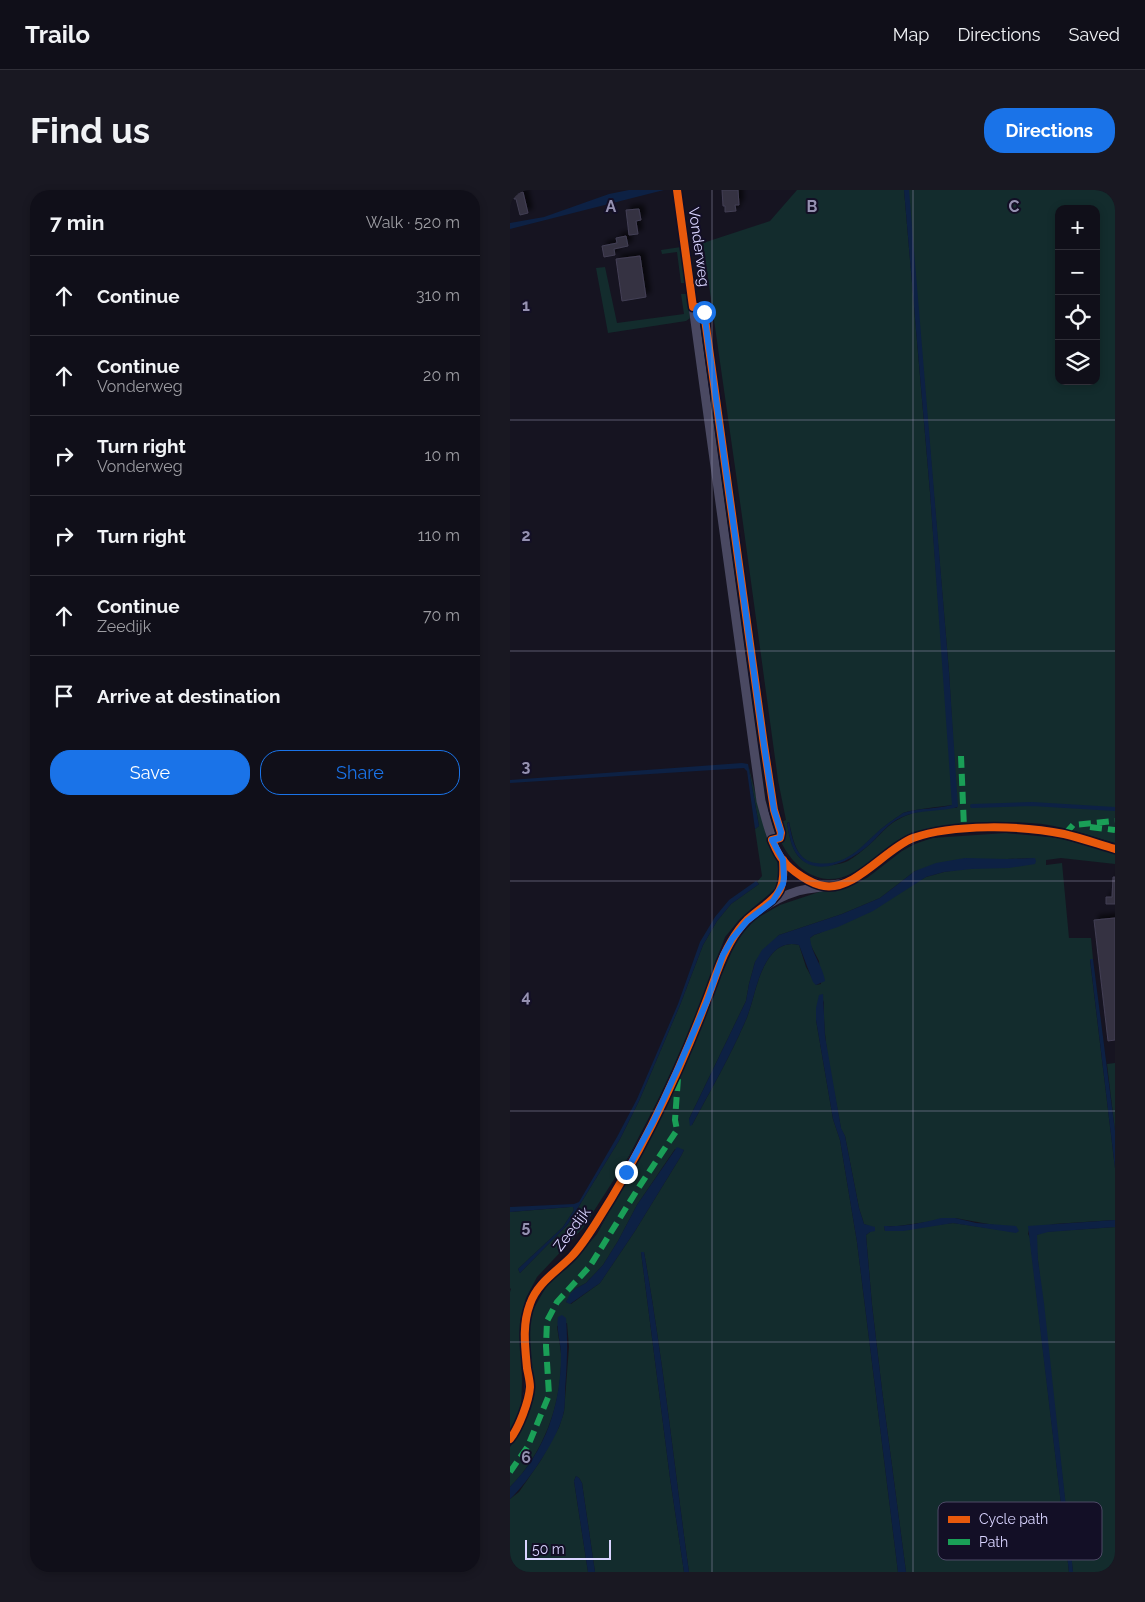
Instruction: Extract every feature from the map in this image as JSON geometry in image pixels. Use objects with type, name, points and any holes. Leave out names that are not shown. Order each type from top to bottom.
[{"type":"street","name":"Vonderweg","points":[[678,190],[761,800],[772,840],[783,860],[801,876],[824,886]]},
{"type":"street","points":[[773,901],[798,891],[836,885],[857,878],[882,858],[912,839],[936,832],[962,828],[994,827],[1047,831],[1065,834],[1115,849]]},
{"type":"street","name":"Vonderweg","points":[[773,901],[783,884],[783,860]]},
{"type":"street","name":"Zeedijk","points":[[510,1439],[525,1410],[530,1387],[524,1339],[530,1303],[540,1285],[573,1255],[596,1224],[654,1120],[707,1001],[723,955],[732,939],[747,921],[773,901]]},
{"type":"green space","points":[[797,190],[904,190],[930,492],[953,799],[952,805],[903,813],[884,827],[859,850],[840,861],[829,864],[816,864],[804,859],[796,848],[789,822],[787,823],[792,845],[798,856],[808,863],[822,866],[848,861],[896,820],[913,813],[928,810],[957,808],[949,672],[908,190],[1115,190],[1115,843],[1052,825],[1021,822],[940,827],[926,829],[906,836],[896,841],[849,875],[827,879],[819,878],[805,871],[788,854],[780,840],[784,832],[782,822],[786,820],[778,780],[703,243],[770,221]]},
{"type":"green space","points":[[681,247],[685,283],[681,283],[677,252],[662,254],[661,250]]},
{"type":"green space","points":[[605,267],[617,323],[684,314],[681,294],[687,294],[690,318],[686,321],[608,333],[596,268]]},
{"type":"green space","points":[[748,764],[766,835],[777,857],[779,878],[775,889],[740,919],[725,937],[693,1024],[661,1094],[629,1156],[583,1228],[537,1277],[526,1298],[520,1321],[521,1411],[510,1432],[510,1212],[570,1207],[573,1207],[574,1210],[563,1227],[518,1269],[520,1273],[568,1224],[620,1139],[639,1101],[703,945],[717,921],[731,904],[759,884],[757,882],[762,876],[755,829],[759,826]]},
{"type":"green space","points":[[1006,833],[1059,838],[1115,853],[1115,864],[1061,858],[1046,860],[1046,865],[1062,863],[1069,938],[1091,938],[1093,959],[1090,960],[1115,1168],[1115,1220],[1054,1224],[1029,1230],[1028,1234],[1061,1502],[938,1502],[938,1560],[1068,1560],[1069,1572],[906,1572],[872,1305],[866,1235],[870,1232],[869,1226],[864,1224],[859,1208],[845,1136],[841,1129],[829,1064],[824,1000],[816,1020],[833,1119],[840,1140],[857,1242],[898,1572],[689,1572],[657,1332],[644,1252],[641,1252],[684,1572],[595,1572],[582,1483],[576,1476],[574,1481],[588,1572],[510,1572],[510,1499],[519,1492],[541,1460],[559,1427],[564,1412],[569,1347],[567,1323],[557,1326],[561,1353],[561,1371],[555,1408],[542,1442],[533,1458],[510,1487],[510,1447],[518,1435],[531,1404],[532,1376],[527,1333],[534,1308],[546,1287],[577,1257],[597,1234],[666,1107],[670,1092],[738,937],[757,918],[780,905],[822,891],[848,887],[867,878],[902,851],[932,838]],"holes":[[[1035,858],[944,872],[926,877],[810,938],[810,944],[819,961],[821,984],[816,985],[806,967],[799,945],[787,944],[772,954],[762,970],[739,1035],[692,1125],[689,1119],[746,1001],[755,962],[779,935],[842,914],[880,898],[915,871],[1007,859]],[[675,1149],[684,1150],[635,1231],[600,1283],[571,1304],[566,1302],[575,1289],[586,1283],[603,1265],[637,1205]],[[955,1218],[994,1225],[1016,1232],[953,1223],[885,1231],[884,1226],[898,1226]]]},
{"type":"green space","points":[[1115,1063],[1115,1131],[1107,1064]]},
{"type":"green space","points":[[1115,1227],[1115,1572],[1073,1572],[1072,1560],[1102,1560],[1102,1502],[1065,1502],[1036,1243],[1037,1235],[1042,1232]]},
{"type":"water","points":[[629,190],[664,190],[510,229],[510,223],[544,217],[609,194]]},
{"type":"water","points":[[904,190],[909,190],[949,672],[958,807],[909,814],[888,826],[863,850],[845,861],[825,867],[815,866],[806,863],[796,853],[787,824],[789,822],[799,853],[809,861],[829,863],[840,861],[850,856],[883,827],[903,813],[952,805],[930,492]]},
{"type":"water","points":[[748,764],[759,826],[755,829],[747,771],[744,768],[510,783],[510,780]]},
{"type":"water","points":[[965,858],[1035,858],[1036,861],[1035,864],[1009,868],[971,869],[944,872],[926,877],[873,911],[838,927],[814,935],[810,938],[811,944],[825,981],[816,985],[813,982],[799,945],[787,944],[778,949],[772,954],[762,970],[739,1035],[713,1087],[690,1126],[689,1119],[746,1001],[755,962],[762,950],[779,935],[842,914],[880,898],[915,871],[936,863]]},
{"type":"water","points":[[756,881],[759,884],[731,904],[717,921],[703,945],[639,1101],[620,1139],[568,1224],[520,1273],[518,1269],[563,1227],[574,1210],[573,1207],[570,1207],[510,1212],[510,1207],[574,1204],[579,1202],[637,1099],[678,1004],[700,942],[715,917],[729,900]]},
{"type":"water","points":[[1090,959],[1093,959],[1115,1131],[1115,1168]]},
{"type":"water","points":[[823,994],[825,1036],[841,1128],[845,1136],[859,1208],[864,1224],[875,1227],[875,1231],[866,1235],[872,1305],[906,1572],[898,1572],[857,1242],[840,1140],[833,1119],[816,1020],[819,995]]},
{"type":"water","points":[[677,1147],[684,1150],[681,1156],[635,1231],[600,1283],[570,1304],[566,1302],[575,1289],[586,1283],[603,1265],[637,1205]]},
{"type":"water","points":[[941,1218],[1016,1226],[1019,1231],[1016,1233],[953,1223],[903,1231],[885,1231],[884,1226],[898,1226]]},
{"type":"water","points":[[1115,1220],[1115,1227],[1048,1232],[1037,1235],[1038,1260],[1065,1502],[1061,1502],[1028,1226]]},
{"type":"water","points":[[641,1252],[644,1252],[657,1332],[689,1572],[684,1572]]},
{"type":"water","points":[[562,1315],[566,1318],[567,1346],[564,1411],[550,1445],[525,1482],[510,1499],[510,1487],[533,1458],[549,1426],[554,1409],[558,1391],[561,1355],[558,1317]]},
{"type":"water","points":[[576,1476],[582,1483],[595,1572],[588,1572],[574,1481]]},
{"type":"water","points":[[1068,1560],[1072,1560],[1073,1572],[1069,1572]]},
{"type":"building","points":[[722,190],[738,190],[739,205],[735,205],[736,211],[725,212]]},
{"type":"building","points":[[523,192],[528,213],[520,215],[516,199],[514,199],[512,194]]},
{"type":"building","points":[[639,209],[641,220],[636,221],[638,234],[629,235],[626,210]]},
{"type":"building","points":[[626,236],[628,246],[614,249],[615,255],[604,257],[602,246],[617,243],[616,238]]},
{"type":"building","points":[[640,256],[646,297],[622,301],[616,259]]},
{"type":"building","points":[[1113,877],[1115,877],[1115,904],[1106,904],[1106,897],[1112,897]]},
{"type":"building","points":[[1115,918],[1115,1040],[1108,1041],[1094,920]]},
{"type":"waterway","points":[[972,806],[1032,804],[1115,809]]},
{"type":"marked path","points":[[961,756],[964,828]]},
{"type":"marked path","points":[[1065,834],[1073,825],[1115,821]]},
{"type":"marked path","points":[[1090,827],[1115,830]]},
{"type":"marked path","points":[[510,1472],[528,1446],[549,1395],[546,1346],[547,1321],[557,1302],[590,1266],[677,1130],[675,1120],[678,1078]]},
{"type":"cycle path","points":[[677,190],[693,307],[700,307],[704,312],[764,745],[774,810],[781,833],[780,838],[772,840],[780,856],[796,873],[807,880],[819,885],[836,886],[858,876],[902,843],[929,833],[948,830],[988,827],[1047,831],[1115,849]]},
{"type":"cycle path","points":[[510,1439],[526,1407],[529,1393],[525,1328],[527,1312],[533,1297],[542,1284],[581,1245],[632,1163],[664,1101],[729,944],[747,920],[776,896],[780,890],[783,860]]},
{"type":"route","points":[[626,1172],[654,1120],[679,1066],[707,1001],[723,955],[732,939],[747,921],[773,901],[783,884],[784,878],[783,860],[772,840],[780,838],[781,832],[774,810],[764,745],[704,312]]}]
